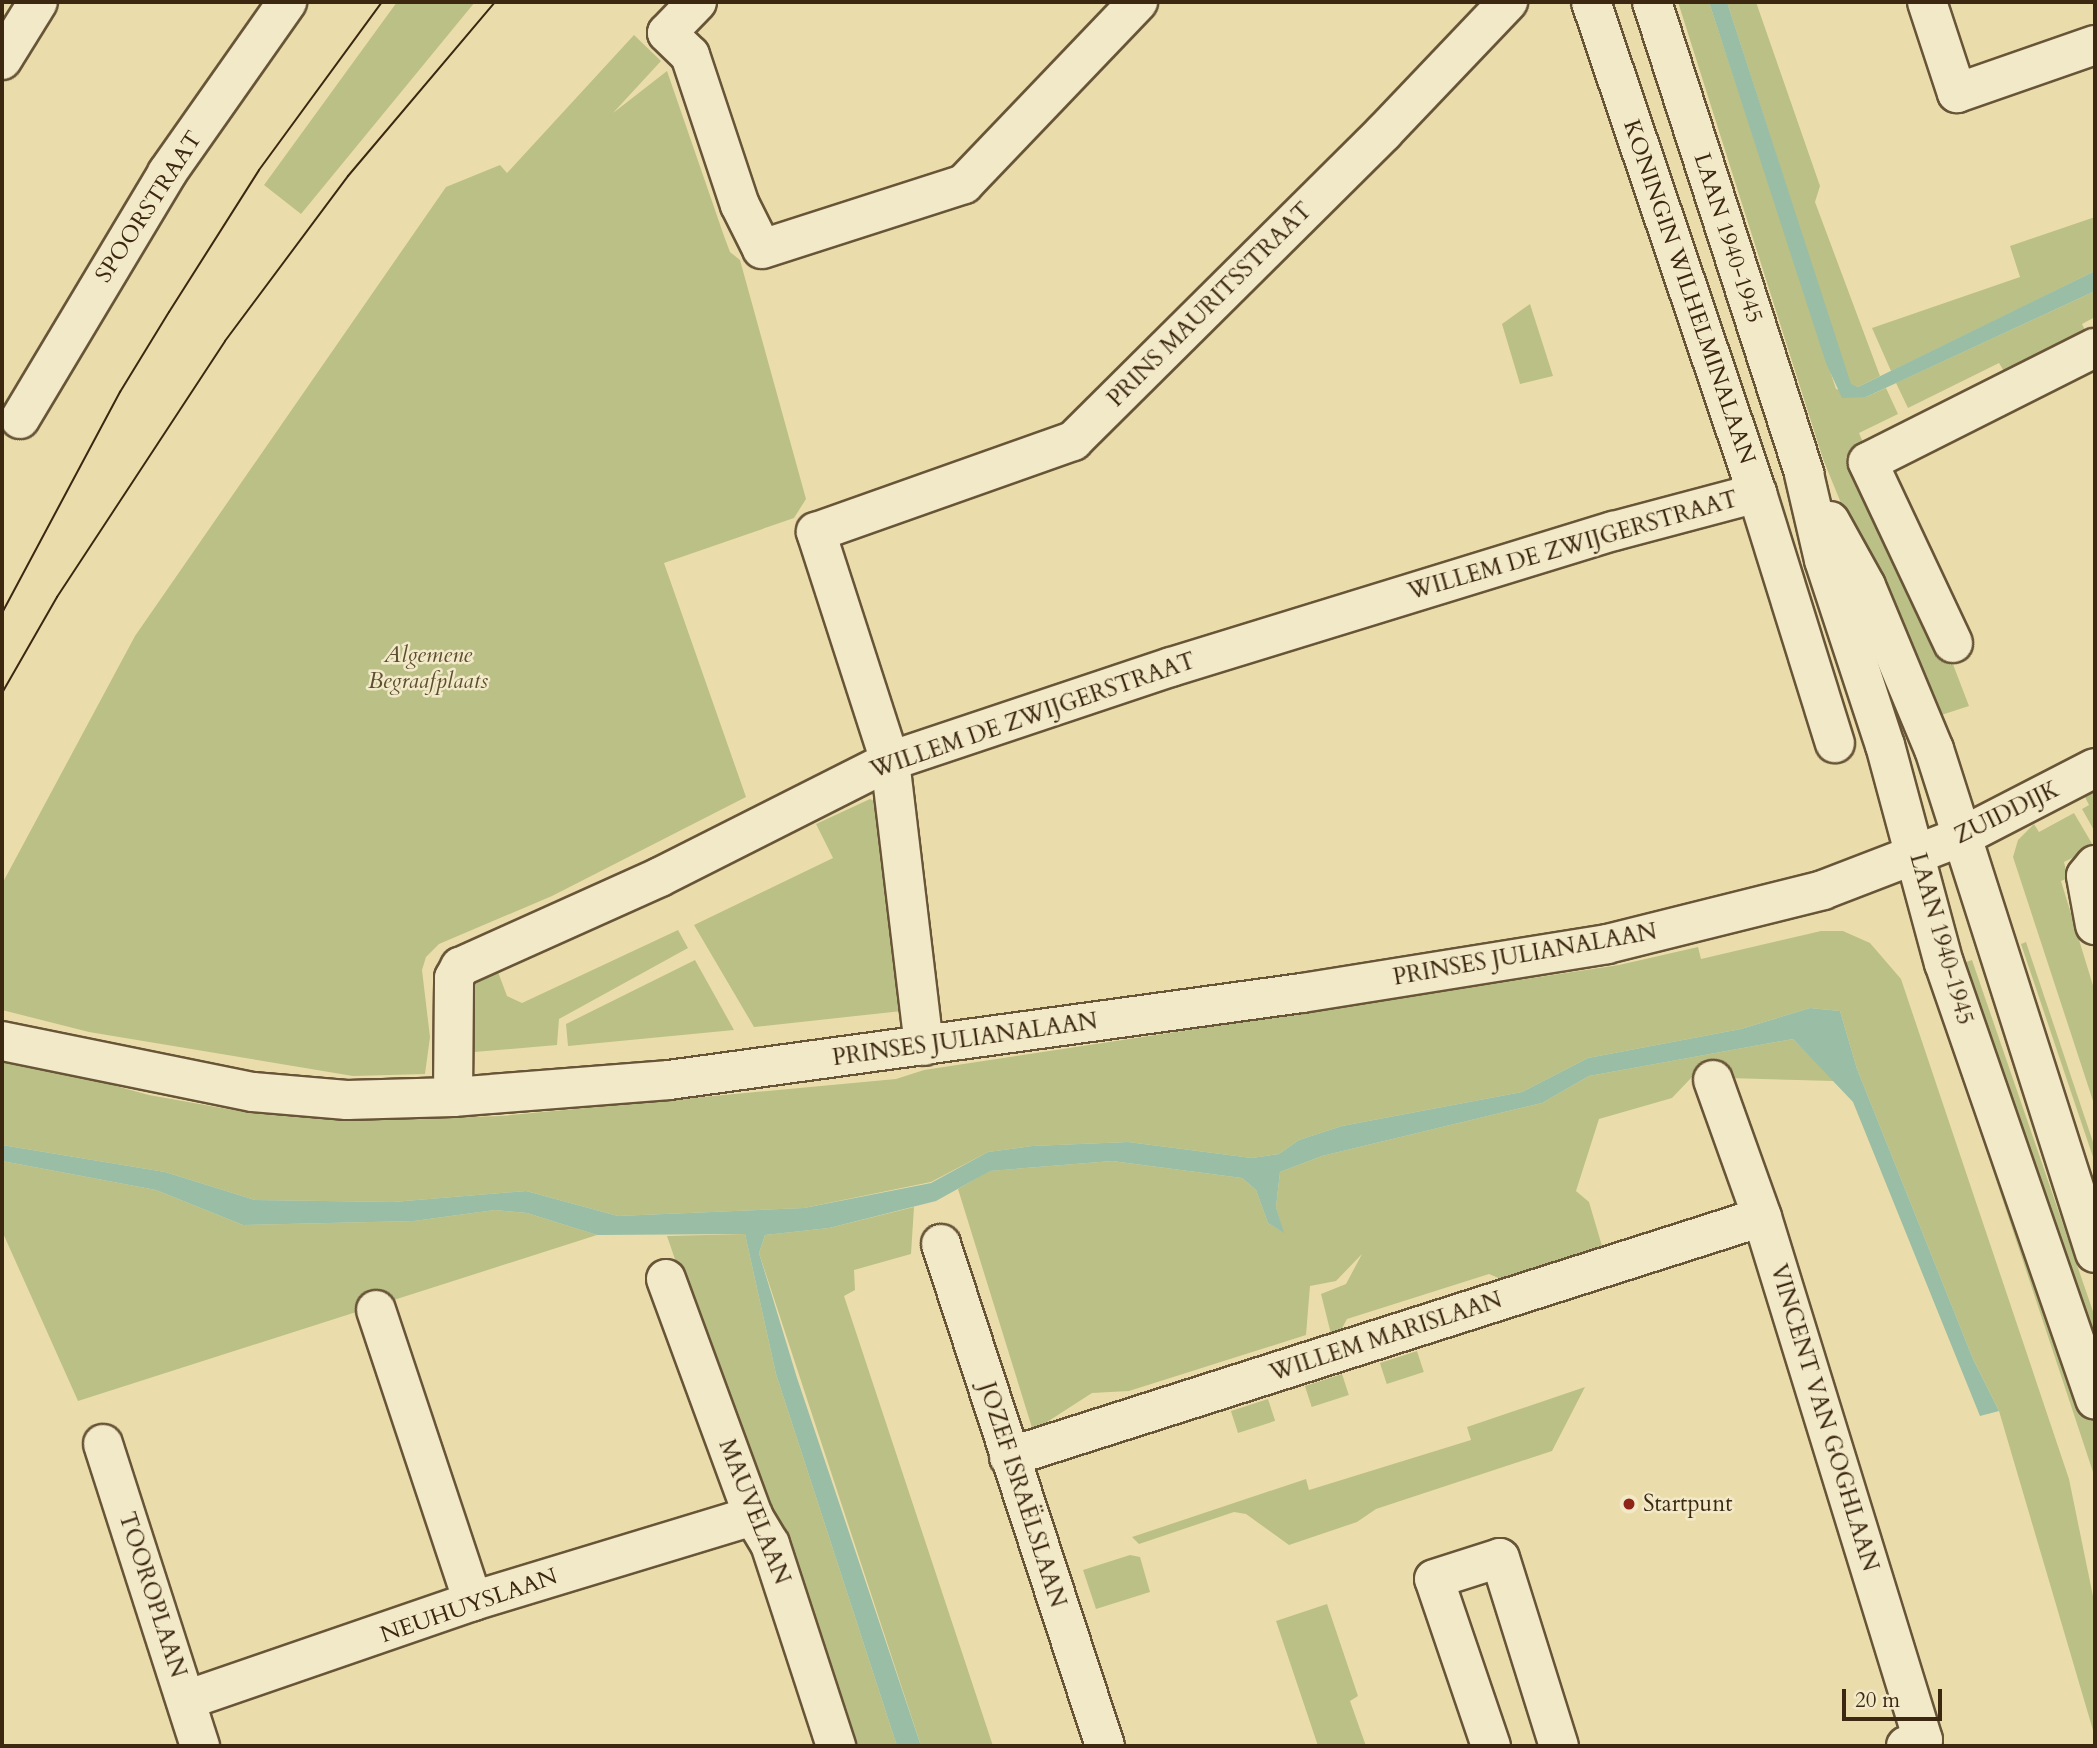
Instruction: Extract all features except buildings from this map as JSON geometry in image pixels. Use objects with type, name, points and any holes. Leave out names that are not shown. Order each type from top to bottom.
[{"type":"street","name":"SPOORSTRAAT","points":[[20,419],[167,173],[287,2]]},
{"type":"street","points":[[697,2],[667,33],[690,55],[740,205],[762,249],[964,184],[1138,2]]},
{"type":"street","name":"PRINS MAURITSSTRAAT","points":[[890,761],[816,532],[1073,441],[1384,132],[1508,2]]},
{"type":"street","name":"KONINGIN WILHELMINALAAN","points":[[1591,2],[1757,493],[1835,743]]},
{"type":"street","name":"LAAN 1940-1945","points":[[1652,2],[1804,474],[1824,559],[1851,634],[1917,855],[1944,963],[2095,1400]]},
{"type":"street","points":[[1927,2],[1957,93],[2095,45]]},
{"type":"street","points":[[1953,643],[1868,461],[2095,348]]},
{"type":"street","name":"LAAN 1940-1945","points":[[1804,474],[1866,586],[1934,749],[2095,1253]]},
{"type":"street","name":"WILLEM DE ZWIJGERSTRAAT","points":[[453,1097],[454,978],[460,967],[660,877],[890,761],[1171,667],[1614,531],[1757,493]]},
{"type":"street","points":[[890,761],[924,1046]]},
{"type":"street","name":"ZUIDDIJK","points":[[1917,855],[1963,836],[2095,768]]},
{"type":"street","name":"PRINSES JULIANALAAN","points":[[2,1041],[253,1092],[347,1100],[453,1097],[669,1080],[924,1046],[1607,944],[1823,890],[1917,855]]},
{"type":"street","points":[[2090,870],[2095,925]]},
{"type":"street","name":"VINCENT VAN GOGHLAAN","points":[[1713,1080],[1762,1217],[1923,1741],[1906,1746]]},
{"type":"street","name":"WILLEM MARISLAAN","points":[[1009,1457],[1762,1217]]},
{"type":"street","name":"JOZEF ISRAËLSLAAN","points":[[941,1244],[1105,1746]]},
{"type":"street","name":"MAUVELAAN","points":[[666,1279],[753,1516],[770,1544],[836,1746]]},
{"type":"street","points":[[376,1310],[473,1601]]},
{"type":"street","name":"TOOROPLAAN","points":[[103,1444],[200,1746]]},
{"type":"street","name":"NEUHUYSLAAN","points":[[186,1700],[473,1601],[753,1516]]},
{"type":"street","points":[[1491,1746],[1434,1579],[1500,1558],[1559,1746]]},
{"type":"green space","points":[[397,2],[475,2],[301,214],[264,185]]},
{"type":"green space","points":[[1678,2],[1709,2],[1836,389],[1866,397],[1886,388],[1898,414],[1859,433],[1865,447],[1846,457],[1936,650],[1946,646],[1969,706],[1929,719],[1823,459]]},
{"type":"green space","points":[[1727,2],[1756,2],[1820,186],[1815,202],[1880,376],[1858,387],[1850,384]]},
{"type":"green space","name":"Algemene Begraafplaats","points":[[634,35],[661,61],[613,113],[667,71],[730,252],[740,260],[806,499],[794,518],[664,563],[746,797],[552,896],[439,944],[426,957],[422,970],[430,1037],[425,1074],[353,1076],[89,1032],[2,1010],[2,884],[135,636],[446,187],[500,165],[507,173]]},
{"type":"green space","points":[[2095,217],[2095,271],[1891,371],[1872,328],[2020,277],[2010,246]]},
{"type":"green space","points":[[2095,291],[2095,317],[2082,324],[2086,332],[2005,373],[1999,363],[1908,408],[1896,383]]},
{"type":"green space","points":[[1530,304],[1553,376],[1520,384],[1502,324]]},
{"type":"green space","points":[[2095,791],[2095,832],[2082,809],[2089,805],[2085,797]]},
{"type":"green space","points":[[870,799],[876,802],[902,1011],[754,1027],[694,925],[833,858],[816,824]]},
{"type":"green space","points":[[2074,813],[2094,847],[2064,862],[2068,878],[2061,881],[2095,992],[2095,1107],[2013,857],[2018,840],[2034,824],[2039,832]]},
{"type":"green space","points":[[678,930],[688,948],[559,1019],[557,1045],[474,1052],[467,1030],[467,993],[478,980],[498,972],[507,996],[522,1003]]},
{"type":"green space","points":[[1821,931],[1843,931],[1870,943],[1901,979],[2069,1479],[2095,1606],[2095,1737],[1999,1411],[1973,1359],[1857,1069],[1840,1011],[1810,1008],[1741,1029],[1588,1058],[1522,1092],[1342,1126],[1299,1140],[1279,1154],[1252,1158],[1128,1142],[1032,1146],[988,1152],[931,1182],[804,1208],[618,1216],[526,1191],[393,1202],[255,1200],[165,1172],[2,1145],[2,1055],[149,1095],[250,1113],[368,1120],[501,1116],[896,1079],[924,1070],[1619,965],[1698,947],[1701,959]]},
{"type":"green space","points":[[2026,942],[2095,1148],[2095,1163],[2021,944]]},
{"type":"green space","points":[[695,960],[734,1030],[568,1046],[566,1024]]},
{"type":"green space","points":[[1972,960],[2095,1317],[2095,1327],[2086,1330],[1960,964]]},
{"type":"green space","points":[[1942,972],[2095,1427],[2095,1478],[1934,993]]},
{"type":"green space","points":[[1793,1039],[1834,1081],[1692,1077],[1672,1098],[1599,1119],[1576,1191],[1589,1202],[1602,1246],[1503,1280],[1489,1274],[1347,1319],[1341,1330],[1331,1334],[1321,1294],[1346,1284],[1362,1254],[1336,1281],[1310,1286],[1306,1335],[1129,1391],[1092,1393],[1033,1431],[958,1189],[989,1171],[1112,1161],[1242,1178],[1256,1190],[1268,1223],[1283,1232],[1276,1207],[1280,1172],[1322,1156],[1542,1103],[1589,1076]]},
{"type":"green space","points":[[2,1161],[156,1190],[243,1225],[414,1221],[495,1210],[527,1213],[597,1235],[78,1401],[2,1231]]},
{"type":"green space","points":[[914,1207],[911,1254],[854,1270],[855,1290],[844,1296],[993,1746],[921,1746],[759,1253],[765,1235],[829,1228]]},
{"type":"green space","points":[[745,1234],[776,1374],[897,1746],[842,1746],[667,1236]]},
{"type":"green space","points":[[1417,1351],[1424,1372],[1387,1384],[1380,1363]]},
{"type":"green space","points":[[1342,1374],[1349,1395],[1312,1407],[1305,1386]]},
{"type":"green space","points":[[1585,1387],[1552,1451],[1376,1509],[1357,1522],[1289,1545],[1246,1514],[1234,1512],[1139,1544],[1132,1537],[1306,1479],[1309,1490],[1471,1440],[1467,1427]]},
{"type":"green space","points":[[1268,1399],[1275,1421],[1238,1433],[1231,1411]]},
{"type":"green space","points":[[1130,1555],[1140,1557],[1150,1592],[1096,1609],[1083,1570]]},
{"type":"green space","points":[[1327,1604],[1358,1696],[1350,1701],[1366,1746],[1318,1746],[1276,1621]]},
{"type":"shaded area","points":[[1709,2],[1727,2],[1851,384],[1858,387],[2095,271],[2095,291],[1866,397],[1842,398],[1826,363]]},
{"type":"shaded area","points":[[1810,1008],[1840,1011],[1857,1069],[1973,1359],[1999,1411],[1980,1416],[1853,1102],[1793,1039],[1589,1076],[1542,1103],[1322,1156],[1280,1172],[1276,1207],[1284,1233],[1268,1223],[1256,1190],[1242,1178],[1112,1161],[990,1171],[936,1201],[829,1228],[765,1235],[759,1253],[797,1378],[921,1746],[897,1746],[776,1374],[745,1234],[597,1235],[527,1213],[495,1210],[414,1221],[243,1225],[156,1190],[2,1161],[2,1145],[165,1172],[255,1200],[393,1202],[526,1191],[618,1216],[804,1208],[931,1183],[988,1152],[1032,1146],[1128,1142],[1252,1158],[1279,1154],[1299,1140],[1342,1126],[1522,1092],[1588,1058],[1741,1029]]},
{"type":"tram line","points":[[2,613],[120,392],[169,312],[259,170],[382,2]]},
{"type":"tram line","points":[[2,693],[57,597],[225,341],[348,176],[495,2]]},
{"type":"place","name":"Startpunt","points":[[1629,1504]]}]
